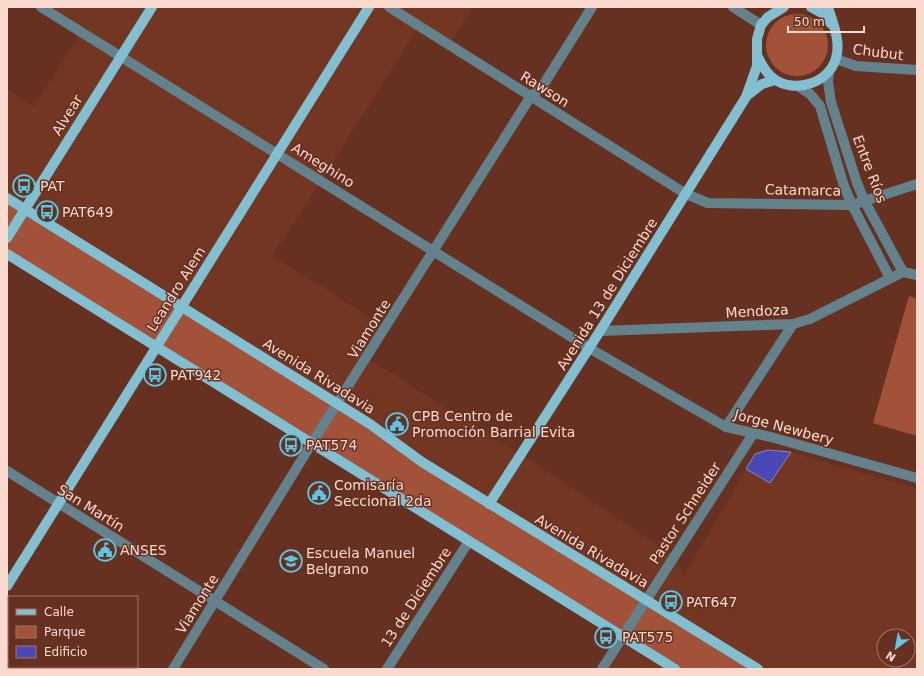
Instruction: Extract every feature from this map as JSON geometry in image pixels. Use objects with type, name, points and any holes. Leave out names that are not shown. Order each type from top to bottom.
[{"type":"main road","name":"Alvear","points":[[7,238],[152,7]]},
{"type":"main road","name":"Leandro Alem","points":[[7,586],[369,7]]},
{"type":"main road","points":[[746,97],[755,75],[757,55],[756,39],[761,25],[768,17],[784,7]]},
{"type":"main road","points":[[811,7],[824,14],[834,27]]},
{"type":"main road","points":[[757,55],[764,69],[775,80],[786,85],[798,86],[816,82],[829,71],[836,59],[838,43],[828,7]]},
{"type":"main road","points":[[746,97],[762,84],[775,80]]},
{"type":"main road","name":"Avenida 13 de Diciembre","points":[[489,504],[600,331],[746,97]]},
{"type":"main road","name":"Avenida Rivadavia","points":[[7,198],[370,424],[422,462],[758,669]]},
{"type":"main road","points":[[7,254],[675,669]]},
{"type":"street","name":"Ameghino","points":[[41,7],[589,348]]},
{"type":"street","name":"Rawson","points":[[390,7],[686,194]]},
{"type":"street","name":"Viamonte","points":[[173,669],[312,443],[531,96],[542,87],[592,7]]},
{"type":"street","points":[[733,7],[761,25]]},
{"type":"street","name":"Chubut","points":[[836,59],[856,66],[917,70]]},
{"type":"street","name":"Entre Ríos","points":[[829,71],[828,82],[831,102],[857,183],[864,200],[903,272]]},
{"type":"street","name":"Entre Ríos","points":[[798,86],[810,94],[820,106],[844,186],[852,205],[890,278]]},
{"type":"street","name":"Catamarca","points":[[686,194],[708,203],[852,205],[917,184]]},
{"type":"street","points":[[903,272],[917,276]]},
{"type":"street","name":"Mendoza","points":[[600,331],[793,324],[810,319],[903,272]]},
{"type":"street","points":[[726,427],[793,324]]},
{"type":"street","name":"Jorge Newbery","points":[[589,348],[726,427],[752,434],[771,436],[917,478]]},
{"type":"street","name":"Pastor Schneider","points":[[602,669],[752,434]]},
{"type":"street","name":"San Martín","points":[[7,472],[324,669]]},
{"type":"street","name":"13 de Diciembre","points":[[387,669],[469,541]]},
{"type":"shaded area","points":[[42,7],[473,7],[449,45],[420,26],[273,256],[386,327],[367,358],[521,454],[674,556],[684,575],[746,469],[770,483],[791,452],[917,489],[917,669],[602,669],[644,599],[7,198],[7,89],[34,106],[81,32]]},
{"type":"green space","points":[[797,14],[809,16],[819,23],[826,33],[828,45],[826,57],[819,67],[809,74],[797,76],[785,74],[775,67],[768,57],[766,45],[768,33],[775,23],[785,16]]},
{"type":"green space","points":[[7,198],[758,669],[675,669],[7,254]]},
{"type":"green space","points":[[909,296],[917,299],[917,436],[873,423]]},
{"type":"building","points":[[768,450],[791,452],[770,483],[746,469],[755,454]]},
{"type":"place","name":"PAT","points":[[24,186]]},
{"type":"place","name":"PAT649","points":[[47,212]]},
{"type":"place","name":"PAT942","points":[[155,375]]},
{"type":"place","name":"CPB Centro de Promoción Barrial Evita","points":[[397,424]]},
{"type":"place","name":"PAT574","points":[[291,445]]},
{"type":"place","name":"Comisaría Seccional 2da","points":[[319,493]]},
{"type":"place","name":"ANSES","points":[[105,550]]},
{"type":"place","name":"Escuela Manuel Belgrano","points":[[291,561]]},
{"type":"place","name":"PAT647","points":[[671,602]]},
{"type":"place","name":"PAT575","points":[[606,637]]}]
